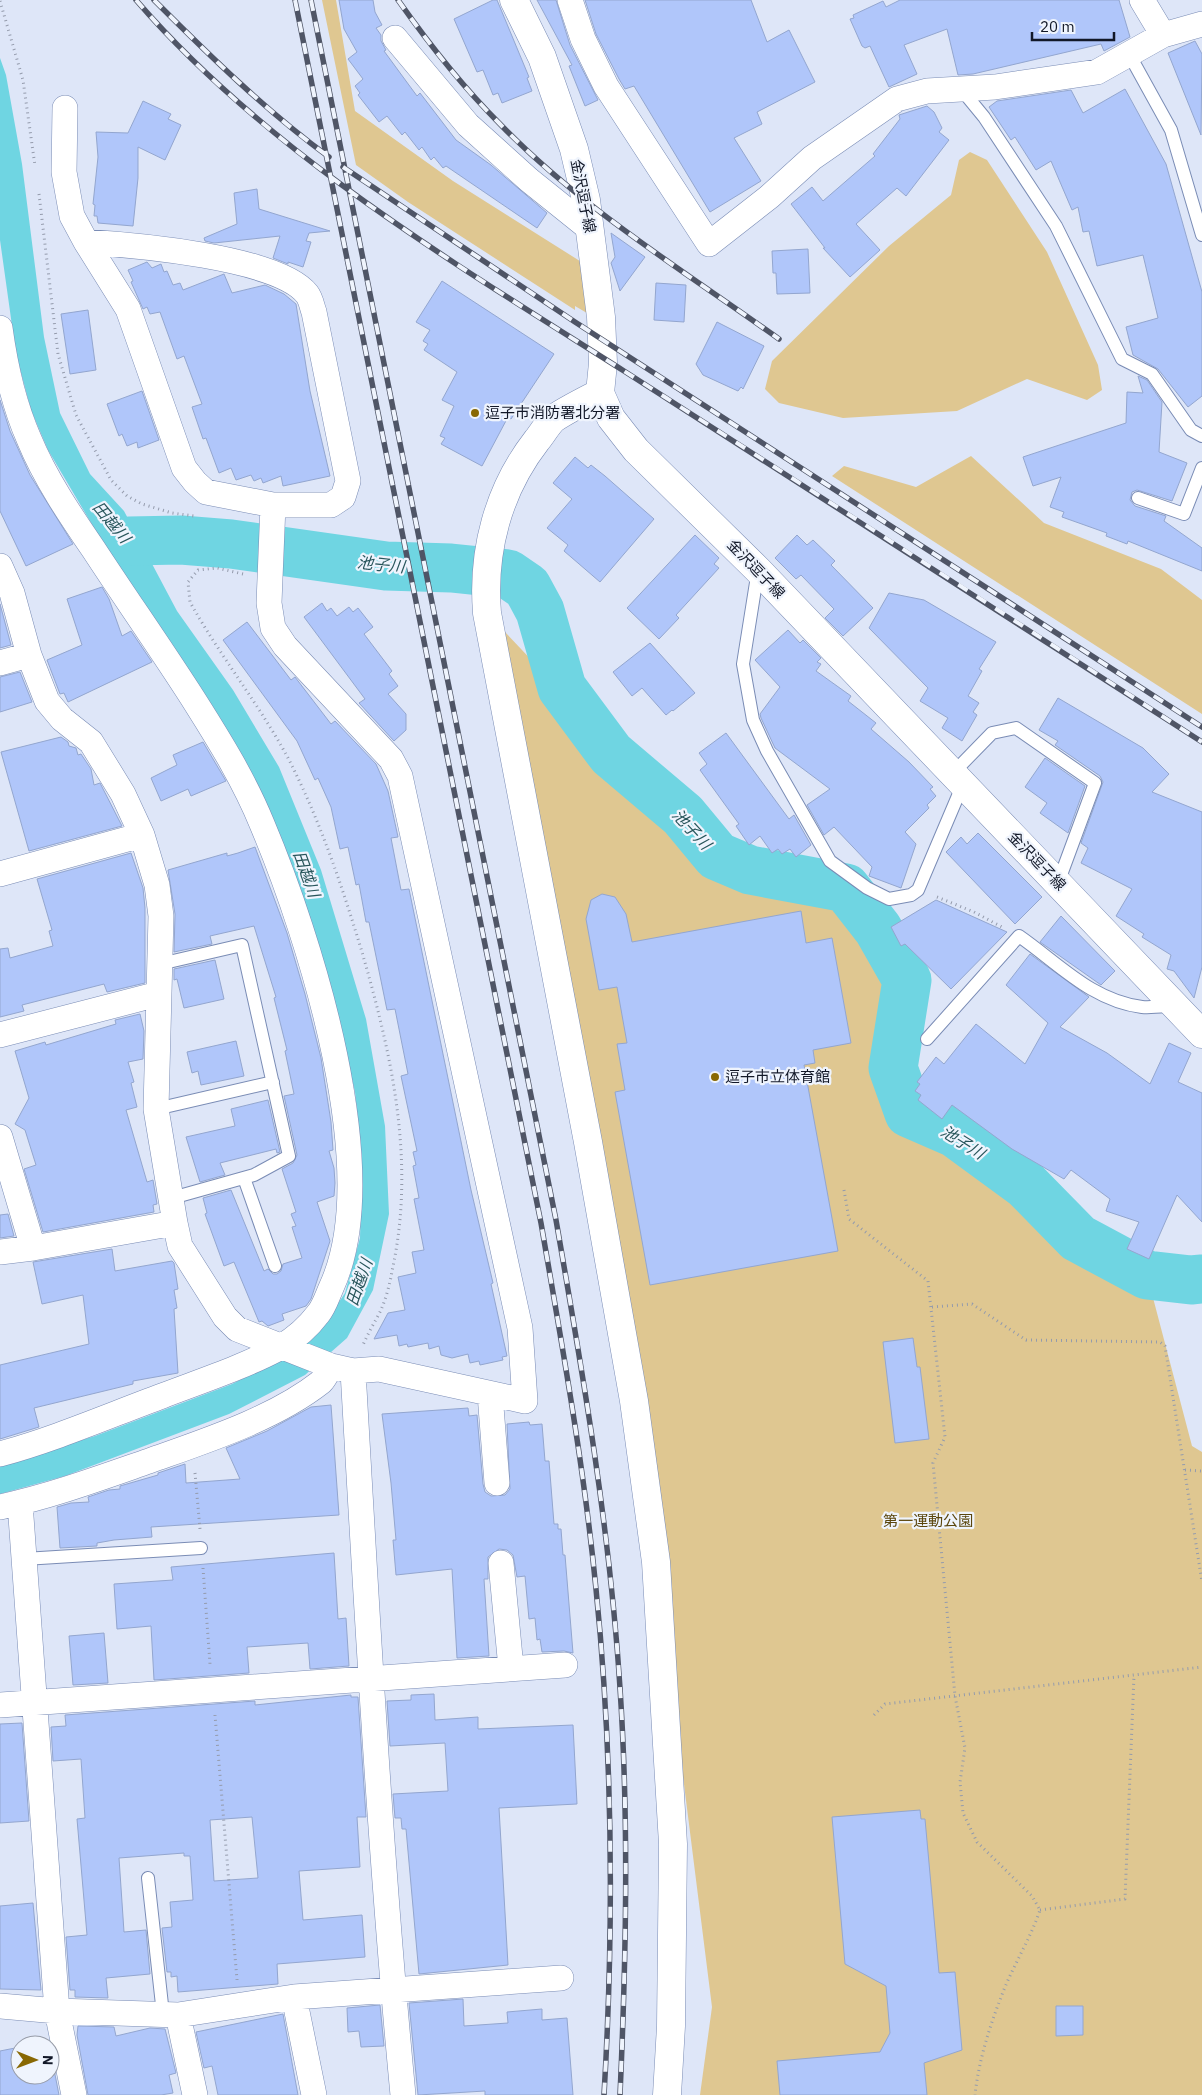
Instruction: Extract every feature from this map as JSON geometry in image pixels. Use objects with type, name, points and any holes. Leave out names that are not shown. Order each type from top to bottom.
[{"type":"street","name":"金沢逗子線","points":[[514,0],[542,57],[574,149],[590,229],[601,318],[604,364],[600,393],[611,418],[636,450],[758,570],[1201,1031]]},
{"type":"street","points":[[570,0],[583,40],[606,86],[709,244],[769,197],[812,158],[897,99],[927,91],[995,87],[1097,72],[1163,35],[1202,24]]},
{"type":"street","points":[[1142,0],[1163,35]]},
{"type":"street","points":[[395,38],[468,125],[529,180],[590,229]]},
{"type":"street","points":[[65,108],[64,172],[72,216],[86,242],[128,309],[184,468],[206,492],[272,516],[330,505],[343,497],[348,481],[314,312],[308,295],[296,285],[266,270],[242,262],[129,245],[86,242]]},
{"type":"street","points":[[0,328],[9,375],[29,440],[66,508],[230,758],[262,823],[290,898],[323,1007],[342,1098],[350,1164],[349,1221],[339,1271],[320,1313],[282,1348],[62,1434],[0,1454]]},
{"type":"street","points":[[600,393],[552,420],[528,451],[507,488],[492,535],[485,573],[487,613],[590,1151],[634,1401],[656,1562],[673,1844],[672,2017],[667,2095]]},
{"type":"street","points":[[0,566],[12,593],[29,655],[47,701],[62,720],[91,742],[123,794],[142,836],[157,885],[161,916],[156,1109],[159,1136],[172,1198],[174,1223],[180,1246],[225,1317],[237,1329],[337,1368],[379,1368],[525,1401],[520,1328],[400,776],[391,759],[285,646],[273,628],[269,603],[272,516]]},
{"type":"street","points":[[0,664],[29,655]]},
{"type":"street","points":[[0,874],[142,836]]},
{"type":"street","points":[[0,1035],[158,994]]},
{"type":"street","points":[[0,1138],[33,1248]]},
{"type":"street","points":[[0,1252],[174,1223]]},
{"type":"street","points":[[74,2095],[56,2011],[24,1559],[10,1505],[82,1484],[193,1445],[263,1416],[298,1397],[337,1368]]},
{"type":"street","points":[[337,1368],[371,1678],[393,1989],[403,2095]]},
{"type":"street","points":[[490,1394],[497,1483]]},
{"type":"street","points":[[502,1563],[510,1668]]},
{"type":"street","points":[[0,1705],[565,1665]]},
{"type":"street","points":[[0,2006],[56,2011],[170,2014],[294,1997],[561,1978]]},
{"type":"street","points":[[294,1997],[314,2095]]},
{"type":"street","points":[[170,2014],[195,2095]]},
{"type":"lane","points":[[1129,54],[1171,130],[1202,235]]},
{"type":"lane","points":[[961,89],[984,117],[1056,226],[1122,359],[1152,374],[1191,430],[1202,436]]},
{"type":"lane","points":[[1138,498],[1184,514],[1202,468]]},
{"type":"lane","points":[[758,570],[744,664],[753,720],[766,751],[830,861],[867,888],[889,899],[911,895],[918,890],[958,778],[992,734],[1016,728],[1095,783],[1058,883]]},
{"type":"lane","points":[[927,1039],[1019,936],[1078,982],[1102,996],[1144,1007],[1175,1005]]},
{"type":"lane","points":[[160,964],[242,945],[289,1156],[244,1178],[172,1198]]},
{"type":"lane","points":[[156,1109],[273,1082]]},
{"type":"lane","points":[[244,1178],[275,1266]]},
{"type":"lane","points":[[24,1559],[201,1548]]},
{"type":"lane","points":[[148,1878],[170,2014]]},
{"type":"path","points":[[0,1],[23,80],[36,173]]},
{"type":"path","points":[[38,192],[58,354],[76,415],[93,450],[110,480],[127,496],[142,504],[172,514],[198,517]]},
{"type":"path","points":[[918,890],[974,912],[1019,936]]},
{"type":"path","points":[[844,1190],[850,1219],[928,1282],[945,1437],[933,1463],[955,1696],[965,1748],[960,1782],[963,1813],[977,1842],[1032,1896],[1040,1910],[1033,1932],[1005,1987],[978,2068],[975,2095]]},
{"type":"path","points":[[932,1306],[972,1304],[1026,1340],[1160,1342],[1165,1346],[1202,1582]]},
{"type":"path","points":[[193,1445],[239,2004]]},
{"type":"path","points":[[1185,1470],[1202,1470]]},
{"type":"path","points":[[874,1715],[885,1704],[1202,1667]]},
{"type":"path","points":[[1040,1910],[1125,1899],[1134,1675]]},
{"type":"green space","points":[[322,0],[336,0],[355,111],[453,181],[583,263],[592,316],[575,306],[575,310],[408,202],[356,165]]},
{"type":"green space","points":[[970,152],[987,160],[1047,252],[1098,365],[1102,390],[1087,400],[1027,379],[957,411],[843,418],[779,403],[765,389],[772,361],[889,246],[951,195],[959,160]]},
{"type":"green space","points":[[971,456],[1044,523],[1161,569],[1202,600],[1202,714],[832,476],[844,466],[916,487]]},
{"type":"green space","name":"第一運動公園","points":[[487,613],[717,856],[846,888],[907,980],[893,1068],[909,1113],[1147,1275],[1192,1446],[1202,1452],[1202,2095],[700,2095],[712,2007],[650,1514]]},
{"type":"water","name":"田越川","points":[[0,58],[6,75],[22,164],[44,337],[60,413],[90,474],[124,511],[177,611],[233,690],[279,767],[321,870],[366,1019],[385,1126],[389,1214],[373,1290],[347,1338],[305,1375],[229,1414],[65,1476],[0,1494],[0,1465],[95,1436],[232,1384],[275,1362],[318,1333],[345,1293],[360,1238],[362,1159],[355,1092],[334,1000],[298,883],[259,792],[100,538],[48,450],[31,410],[16,354],[0,240]]},
{"type":"building","points":[[339,0],[373,0],[375,12],[382,25],[376,28],[381,35],[381,41],[386,50],[384,51],[417,96],[420,93],[456,140],[491,165],[547,213],[537,228],[446,166],[443,168],[434,157],[431,160],[422,147],[419,150],[405,132],[402,135],[387,116],[379,122],[358,95],[360,93],[355,86],[363,79],[348,59],[357,52],[344,29]]},
{"type":"building","points":[[493,0],[497,0],[529,77],[527,78],[532,91],[502,103],[498,93],[493,95],[483,70],[477,72],[454,19]]},
{"type":"building","points":[[537,0],[556,0],[570,45],[598,100],[585,106],[569,66],[572,65]]},
{"type":"building","points":[[585,0],[751,0],[767,42],[789,30],[815,82],[757,112],[762,124],[734,138],[761,181],[710,212],[634,86],[625,89],[619,79],[596,34]]},
{"type":"building","points":[[900,0],[1119,0],[1130,37],[1104,51],[1101,44],[973,74],[958,75],[947,29],[904,45],[917,74],[889,87],[870,46],[865,48],[862,46],[850,19],[854,18],[853,15],[883,1],[886,7]]},
{"type":"building","points":[[1195,41],[1202,54],[1201,135],[1168,53]]},
{"type":"building","points":[[1125,89],[1166,164],[1202,292],[1202,396],[1188,407],[1158,369],[1133,355],[1126,327],[1158,318],[1143,255],[1097,266],[1089,231],[1083,232],[1078,207],[1072,210],[1051,161],[1036,170],[1015,137],[1011,140],[989,107],[997,101],[1071,90],[1083,113]]},
{"type":"building","points":[[143,101],[171,114],[168,119],[181,125],[165,160],[138,147],[138,178],[133,226],[98,223],[97,216],[94,216],[95,205],[93,204],[98,157],[96,132],[128,133]]},
{"type":"building","points":[[927,106],[934,112],[942,128],[939,132],[949,140],[906,196],[897,188],[856,224],[880,250],[850,277],[823,248],[825,248],[791,204],[812,187],[823,201],[875,156],[873,154],[900,119],[899,115]]},
{"type":"building","points":[[257,189],[259,209],[330,231],[309,233],[306,241],[311,242],[303,267],[273,258],[280,236],[214,243],[205,241],[204,238],[237,224],[234,193]]},
{"type":"building","points":[[611,233],[645,257],[620,291],[611,263],[615,257]]},
{"type":"building","points":[[808,249],[810,293],[777,294],[776,273],[773,273],[772,251]]},
{"type":"building","points":[[147,262],[152,268],[161,264],[164,272],[167,271],[173,285],[180,283],[183,290],[224,274],[232,293],[265,285],[284,294],[296,304],[310,391],[330,476],[283,486],[281,476],[263,483],[261,478],[254,481],[251,475],[236,480],[231,468],[219,473],[206,438],[203,439],[192,407],[202,404],[184,356],[177,359],[160,312],[150,314],[147,307],[143,309],[131,282],[133,281],[128,270]]},
{"type":"building","points":[[442,281],[554,354],[511,419],[508,417],[482,466],[441,444],[445,438],[440,436],[454,406],[442,400],[457,372],[424,350],[428,344],[423,341],[430,330],[416,322]]},
{"type":"building","points":[[656,283],[686,285],[684,322],[654,320]]},
{"type":"building","points":[[88,310],[96,370],[70,374],[61,314]]},
{"type":"building","points":[[717,322],[764,346],[743,389],[741,387],[738,391],[703,375],[696,364]]},
{"type":"building","points":[[1138,376],[1147,380],[1162,402],[1159,452],[1187,463],[1172,501],[1137,490],[1132,492],[1130,500],[1135,506],[1166,516],[1164,521],[1202,548],[1202,571],[1128,541],[1127,544],[1106,536],[1107,533],[1062,517],[1064,512],[1050,507],[1061,477],[1033,486],[1023,457],[1126,423],[1127,392],[1143,393]]},
{"type":"building","points":[[142,391],[159,440],[138,448],[137,442],[127,446],[122,434],[119,436],[107,404]]},
{"type":"building","points":[[0,400],[10,431],[30,475],[73,544],[26,566],[0,511]]},
{"type":"building","points":[[575,457],[588,468],[591,465],[654,519],[600,582],[564,551],[568,545],[547,528],[572,499],[553,483]]},
{"type":"building","points":[[695,535],[719,558],[714,564],[719,568],[676,615],[679,618],[659,639],[627,608]]},
{"type":"building","points":[[797,535],[807,545],[813,540],[835,561],[831,565],[873,608],[843,636],[825,618],[834,609],[801,575],[796,579],[775,558]]},
{"type":"building","points":[[102,587],[109,599],[122,636],[131,631],[152,662],[68,702],[64,693],[60,694],[47,660],[82,645],[67,599]]},
{"type":"building","points":[[889,593],[924,600],[996,642],[979,669],[982,671],[968,696],[979,703],[973,712],[977,715],[962,741],[942,728],[948,718],[920,701],[928,688],[869,628]]},
{"type":"building","points":[[322,603],[327,611],[331,608],[337,616],[349,607],[353,612],[358,608],[373,627],[364,634],[392,671],[389,674],[398,686],[388,694],[406,714],[406,730],[394,741],[359,703],[365,699],[304,617]]},
{"type":"building","points":[[0,604],[11,645],[0,648]]},
{"type":"building","points":[[247,622],[291,680],[295,677],[331,724],[335,721],[376,764],[388,791],[398,837],[391,838],[401,890],[409,889],[471,1190],[493,1283],[491,1284],[507,1356],[502,1357],[503,1360],[480,1365],[479,1361],[470,1363],[468,1354],[452,1358],[441,1355],[439,1346],[429,1349],[428,1343],[408,1347],[407,1344],[399,1346],[397,1335],[374,1339],[388,1313],[405,1310],[398,1277],[416,1273],[412,1252],[424,1250],[414,1199],[419,1198],[413,1166],[416,1165],[413,1152],[417,1151],[401,1076],[408,1074],[395,1009],[387,1010],[369,922],[366,922],[359,884],[356,885],[348,847],[340,849],[331,807],[318,778],[315,780],[297,741],[223,640]]},
{"type":"building","points":[[788,630],[800,643],[803,640],[821,658],[817,662],[821,664],[816,671],[851,696],[848,701],[876,723],[871,729],[909,762],[933,787],[930,789],[936,796],[927,805],[929,808],[905,832],[916,844],[901,888],[869,876],[872,867],[834,827],[824,835],[807,805],[830,789],[775,748],[761,718],[760,714],[780,687],[755,660]]},
{"type":"building","points":[[650,643],[695,693],[666,715],[642,688],[632,696],[613,672]]},
{"type":"building","points":[[20,672],[32,702],[0,712],[0,677]]},
{"type":"building","points":[[1058,698],[1143,748],[1169,774],[1152,792],[1202,812],[1202,967],[1194,998],[1174,971],[1167,969],[1171,955],[1142,937],[1144,934],[1116,916],[1132,889],[1081,863],[1088,848],[1081,843],[1103,782],[1100,776],[1055,745],[1058,741],[1039,730]]},
{"type":"building","points":[[726,733],[789,819],[794,815],[811,845],[796,857],[790,849],[782,854],[778,849],[772,853],[760,836],[749,845],[736,826],[739,824],[700,770],[707,764],[699,753]]},
{"type":"building","points":[[61,737],[68,742],[69,746],[76,748],[78,755],[81,754],[91,769],[94,785],[100,783],[122,826],[29,851],[1,752]]},
{"type":"building","points":[[203,742],[226,781],[191,796],[188,789],[161,801],[151,778],[177,765],[173,755]]},
{"type":"building","points":[[1045,758],[1085,786],[1068,833],[1040,813],[1047,803],[1025,787]]},
{"type":"building","points":[[978,833],[1042,897],[1015,924],[946,852],[961,837],[967,844]]},
{"type":"building","points":[[255,847],[287,933],[321,1058],[331,1122],[333,1150],[329,1151],[334,1168],[335,1183],[334,1196],[317,1202],[330,1241],[311,1299],[306,1306],[282,1314],[284,1320],[268,1326],[262,1321],[259,1322],[234,1262],[224,1266],[205,1214],[207,1213],[203,1198],[231,1190],[264,1271],[268,1269],[273,1274],[277,1274],[281,1271],[283,1264],[302,1258],[292,1227],[296,1226],[291,1214],[296,1212],[282,1169],[293,1163],[297,1155],[284,1096],[294,1094],[285,1051],[287,1050],[274,998],[276,997],[254,926],[210,936],[212,944],[174,952],[175,914],[168,870],[227,853],[227,856]]},
{"type":"building","points":[[131,853],[143,888],[145,908],[145,983],[107,992],[104,984],[22,1005],[24,1011],[0,1017],[0,949],[8,948],[10,958],[53,946],[49,931],[52,930],[37,879]]},
{"type":"building","name":"逗子市立体育館","points":[[602,894],[615,897],[626,914],[632,942],[801,911],[806,943],[832,938],[851,1043],[813,1050],[815,1063],[804,1065],[838,1251],[650,1285],[615,1092],[625,1090],[617,1044],[627,1043],[617,987],[599,990],[586,919],[591,900]]},
{"type":"building","points":[[936,900],[1007,932],[951,989],[905,944],[901,946],[891,927]]},
{"type":"building","points":[[1061,916],[1115,971],[1101,985],[1040,942]]},
{"type":"building","points":[[1030,954],[1089,997],[1060,1027],[1107,1053],[1150,1084],[1169,1043],[1191,1053],[1178,1082],[1202,1093],[1202,1222],[1177,1195],[1149,1259],[1127,1249],[1139,1222],[1106,1211],[1110,1199],[1071,1170],[1064,1179],[1012,1149],[952,1105],[942,1119],[918,1100],[921,1095],[915,1091],[920,1084],[917,1082],[936,1057],[944,1064],[976,1024],[1025,1064],[1048,1023],[1006,985]]},
{"type":"building","points":[[215,960],[224,999],[184,1008],[177,979],[174,980],[174,969]]},
{"type":"building","points":[[140,1014],[144,1031],[143,1059],[128,1062],[134,1082],[131,1083],[137,1107],[126,1110],[147,1182],[153,1180],[157,1204],[153,1205],[154,1212],[43,1232],[24,1169],[36,1165],[25,1130],[15,1124],[29,1098],[15,1051],[45,1042],[46,1045],[116,1024],[115,1020]]},
{"type":"building","points":[[236,1041],[244,1076],[201,1085],[198,1071],[192,1073],[187,1052]]},
{"type":"building","points":[[268,1100],[280,1152],[277,1153],[276,1149],[220,1163],[225,1175],[200,1182],[186,1137],[235,1126],[231,1109]]},
{"type":"building","points":[[8,1214],[14,1236],[0,1238],[0,1215]]},
{"type":"building","points":[[112,1249],[115,1271],[172,1261],[174,1263],[178,1289],[174,1290],[177,1308],[174,1309],[178,1373],[133,1381],[133,1384],[34,1408],[39,1427],[0,1439],[0,1365],[89,1344],[83,1295],[42,1304],[33,1262]]},
{"type":"building","points":[[913,1338],[917,1367],[920,1367],[929,1439],[895,1443],[883,1342]]},
{"type":"building","points":[[331,1405],[339,1515],[151,1527],[152,1537],[114,1540],[97,1543],[97,1546],[60,1548],[57,1507],[71,1503],[89,1502],[88,1497],[109,1490],[120,1489],[120,1486],[158,1475],[158,1473],[185,1464],[186,1483],[240,1479],[226,1448],[267,1431],[311,1407]]},
{"type":"building","points":[[468,1408],[469,1416],[477,1415],[483,1484],[485,1492],[491,1496],[505,1495],[510,1489],[507,1424],[529,1422],[530,1425],[542,1424],[545,1461],[549,1461],[554,1524],[558,1524],[558,1529],[561,1529],[563,1555],[565,1555],[573,1653],[564,1651],[542,1652],[540,1639],[537,1640],[535,1618],[529,1619],[525,1576],[517,1577],[513,1555],[507,1550],[499,1549],[488,1557],[488,1579],[484,1579],[489,1656],[457,1658],[452,1569],[396,1575],[393,1540],[396,1540],[382,1414]]},
{"type":"building","points":[[334,1553],[338,1619],[346,1618],[349,1666],[310,1669],[308,1643],[247,1647],[249,1673],[154,1680],[151,1626],[117,1629],[114,1584],[173,1580],[171,1567]]},
{"type":"building","points":[[104,1633],[108,1683],[73,1685],[69,1636]]},
{"type":"building","points":[[434,1694],[435,1720],[478,1717],[478,1729],[573,1725],[577,1804],[499,1808],[508,1965],[419,1974],[406,1829],[402,1829],[401,1818],[395,1818],[393,1794],[448,1791],[445,1743],[390,1746],[387,1701],[411,1700],[411,1695]]},
{"type":"building","points":[[351,1695],[351,1697],[358,1697],[366,1817],[357,1817],[360,1867],[299,1871],[303,1920],[362,1915],[365,1957],[277,1964],[278,1984],[178,1992],[177,1976],[171,1977],[171,1972],[167,1972],[162,1928],[172,1927],[170,1902],[193,1900],[190,1856],[184,1856],[184,1853],[119,1858],[124,1932],[146,1930],[150,1974],[106,1978],[108,1998],[75,1997],[75,1990],[70,1990],[66,1937],[87,1935],[77,1819],[85,1818],[81,1759],[53,1761],[51,1727],[66,1726],[65,1715],[255,1701],[255,1705]],"holes":[[[252,1817],[258,1878],[214,1881],[210,1820]]]},
{"type":"building","points":[[22,1723],[29,1821],[0,1823],[0,1724]]},
{"type":"building","points":[[920,1810],[921,1819],[925,1819],[939,1973],[955,1972],[962,2050],[924,2063],[927,2095],[780,2095],[777,2061],[880,2052],[890,2033],[886,1986],[845,1964],[832,1817]]},
{"type":"building","points":[[33,1903],[41,1990],[0,1989],[0,1906]]},
{"type":"building","points":[[463,1999],[464,2026],[508,2023],[507,2012],[542,2009],[542,2020],[567,2018],[573,2095],[485,2095],[485,2091],[418,2095],[409,2003]]},
{"type":"building","points":[[380,2005],[384,2046],[361,2047],[359,2031],[348,2032],[347,2008]]},
{"type":"building","points":[[1056,2006],[1083,2006],[1083,2035],[1056,2036]]},
{"type":"building","points":[[283,2014],[298,2095],[218,2095],[212,2066],[204,2068],[196,2032]]},
{"type":"building","points":[[78,2026],[114,2027],[116,2036],[150,2028],[165,2029],[176,2073],[169,2075],[173,2093],[161,2095],[88,2095],[77,2035]]},
{"type":"building","points":[[10,2049],[10,2085],[57,2085],[59,2095],[0,2095],[0,2051]]},
{"type":"waterway","name":"池子川","points":[[129,541],[181,540],[231,544],[386,566],[451,568],[508,574],[527,587],[540,611],[562,688],[611,754],[683,815],[717,856],[750,870],[846,888],[878,929],[907,980],[893,1068],[909,1113],[955,1133],[1026,1185],[1078,1238],[1147,1275],[1191,1280],[1202,1279]]},
{"type":"railway","points":[[136,0],[188,55],[244,107],[304,156],[366,202],[495,289],[1202,742]]},
{"type":"railway","points":[[154,0],[260,102],[329,157]]},
{"type":"railway","points":[[295,0],[541,1223],[579,1451],[602,1652],[609,1778],[610,1905],[604,2095]]},
{"type":"railway","points":[[311,0],[556,1220],[594,1453],[610,1570],[623,1739],[626,1892],[620,2095]]},
{"type":"railway","points":[[398,0],[459,79],[485,109],[531,154],[599,211],[779,339]]},
{"type":"railway","points":[[343,167],[575,322],[1202,727]]},
{"type":"place","name":"逗子市消防署北分署","points":[[475,413]]},
{"type":"place","name":"逗子市立体育館","points":[[715,1077]]}]
